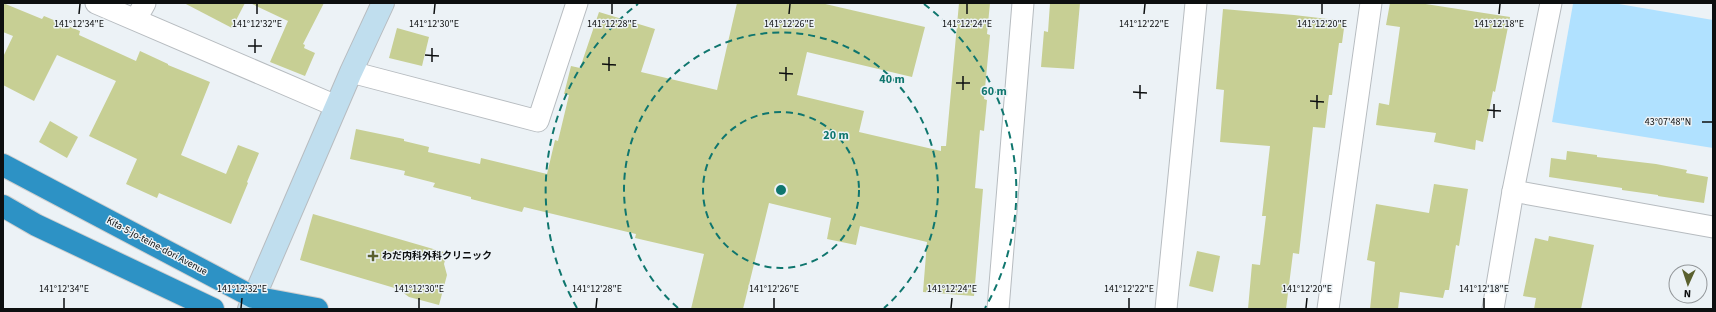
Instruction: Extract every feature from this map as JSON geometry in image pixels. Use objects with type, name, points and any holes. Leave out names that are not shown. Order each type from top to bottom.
[{"type":"highway","name":"Kita-5-jo-teine-dori Avenue","points":[[3,165],[251,303],[317,309]]},
{"type":"highway","points":[[3,206],[36,225],[213,309]]},
{"type":"street","points":[[96,3],[140,11],[336,106]]},
{"type":"street","points":[[251,303],[336,106],[383,3]]},
{"type":"street","points":[[351,72],[538,121],[577,3]]},
{"type":"street","points":[[998,309],[1023,3]]},
{"type":"street","points":[[1166,309],[1196,3]]},
{"type":"street","points":[[1328,309],[1371,3]]},
{"type":"street","points":[[1493,309],[1513,191],[1551,3]]},
{"type":"street","points":[[1513,191],[1713,227]]},
{"type":"shaded area","points":[[1613,3],[1713,20],[1713,148],[1552,122],[1573,4]]},
{"type":"building","points":[[3,3],[42,19],[44,16],[80,31],[79,35],[136,61],[140,51],[168,65],[210,82],[181,155],[226,174],[238,145],[259,153],[231,224],[159,193],[157,198],[126,184],[137,159],[89,136],[116,81],[57,55],[34,101],[3,85],[3,57],[13,36],[3,32]]},
{"type":"building","points":[[184,3],[245,3],[232,28]]},
{"type":"building","points":[[250,3],[324,3],[303,44],[305,45],[304,48],[315,53],[305,76],[270,62],[288,21]]},
{"type":"building","points":[[737,3],[821,3],[925,27],[912,77],[807,52],[797,95],[864,111],[859,132],[941,151],[941,146],[946,146],[959,3],[990,3],[987,34],[990,35],[984,99],[987,100],[984,131],[980,130],[975,188],[983,189],[974,296],[923,292],[927,242],[860,226],[856,245],[827,239],[831,218],[769,203],[743,309],[691,309],[704,254],[635,238],[636,234],[524,207],[522,212],[471,199],[471,197],[433,187],[435,183],[404,175],[405,171],[350,159],[356,129],[404,139],[404,141],[429,147],[428,152],[480,164],[481,158],[547,174],[555,140],[558,141],[569,95],[564,94],[571,66],[580,68],[599,12],[655,29],[641,72],[717,90]]},
{"type":"building","points":[[1050,3],[1080,3],[1074,69],[1041,67],[1044,31],[1048,32]]},
{"type":"building","points":[[1390,3],[1419,3],[1510,17],[1483,142],[1476,140],[1475,150],[1434,142],[1436,133],[1376,125],[1379,103],[1389,105],[1400,27],[1386,25]]},
{"type":"building","points":[[1223,9],[1345,21],[1342,43],[1339,43],[1332,95],[1329,95],[1325,128],[1313,127],[1299,254],[1293,253],[1286,309],[1248,309],[1252,264],[1260,265],[1266,216],[1262,216],[1270,146],[1220,142],[1224,90],[1216,89]]},
{"type":"building","points":[[397,28],[429,37],[422,66],[389,58]]},
{"type":"building","points":[[50,121],[78,137],[67,158],[39,142]]},
{"type":"building","points":[[1567,151],[1597,155],[1597,157],[1656,164],[1687,170],[1686,173],[1708,177],[1704,203],[1622,190],[1622,188],[1549,177],[1551,158],[1566,160]]},
{"type":"building","points":[[1434,184],[1468,189],[1459,246],[1456,245],[1449,290],[1445,290],[1443,298],[1400,292],[1398,309],[1370,309],[1375,262],[1367,260],[1376,204],[1429,213]]},
{"type":"building","name":"わだ内科外科クリニック","points":[[313,214],[447,253],[444,264],[447,275],[439,305],[409,297],[398,289],[300,260]]},
{"type":"building","points":[[1549,236],[1594,245],[1581,309],[1534,309],[1536,298],[1523,296],[1535,238],[1548,241]]},
{"type":"building","points":[[1197,251],[1220,256],[1213,292],[1189,286]]},
{"type":"place","name":"わだ内科外科クリニック","points":[[373,256]]}]
